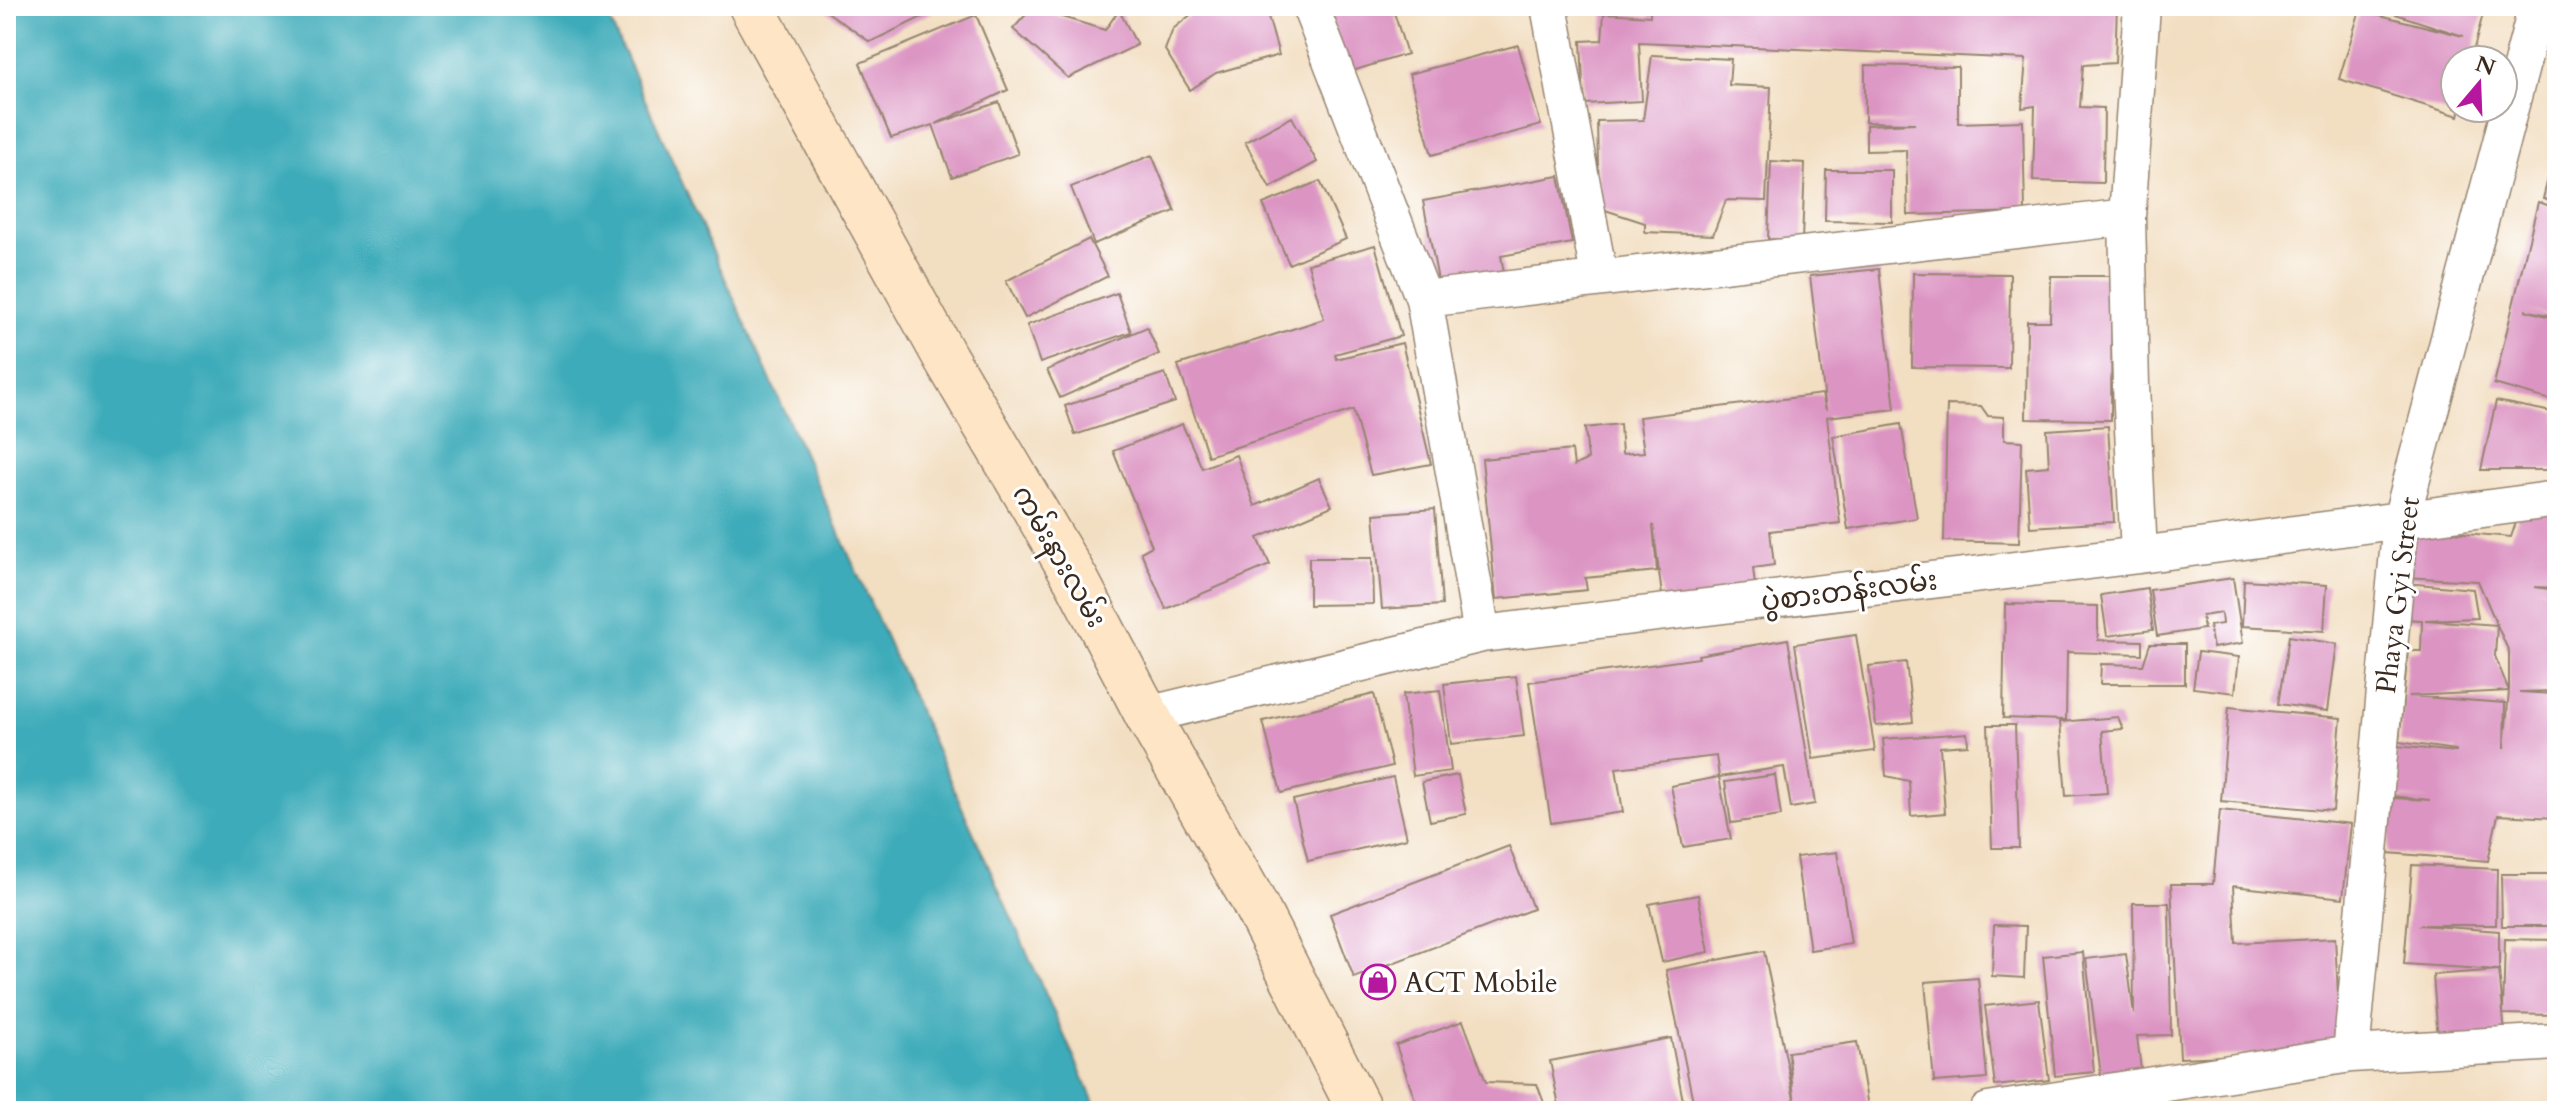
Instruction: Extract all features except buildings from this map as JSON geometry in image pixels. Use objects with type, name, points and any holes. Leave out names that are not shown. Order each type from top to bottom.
[{"type":"street","name":"ကမ်းနားလမ်း","points":[[751,6],[938,345],[1077,581],[1147,715],[1251,897],[1360,1111]]},
{"type":"street","points":[[1310,6],[1424,299],[1482,634]]},
{"type":"street","points":[[1549,6],[1599,276]]},
{"type":"street","points":[[2139,555],[2127,217],[2142,6]]},
{"type":"street","name":"Phaya Gyi Street","points":[[2351,1054],[2401,520],[2537,6]]},
{"type":"street","points":[[1424,299],[1599,276],[2127,217]]},
{"type":"street","name":"ပွဲစားတန်းလမ်း","points":[[1147,715],[1482,634],[2139,555],[2557,499]]},
{"type":"street","points":[[1988,1111],[2351,1054],[2557,1042]]},
{"type":"water","points":[[6,6],[603,6],[1098,1111],[6,1111]]},
{"type":"place","name":"ACT Mobile","points":[[1378,982]]}]
